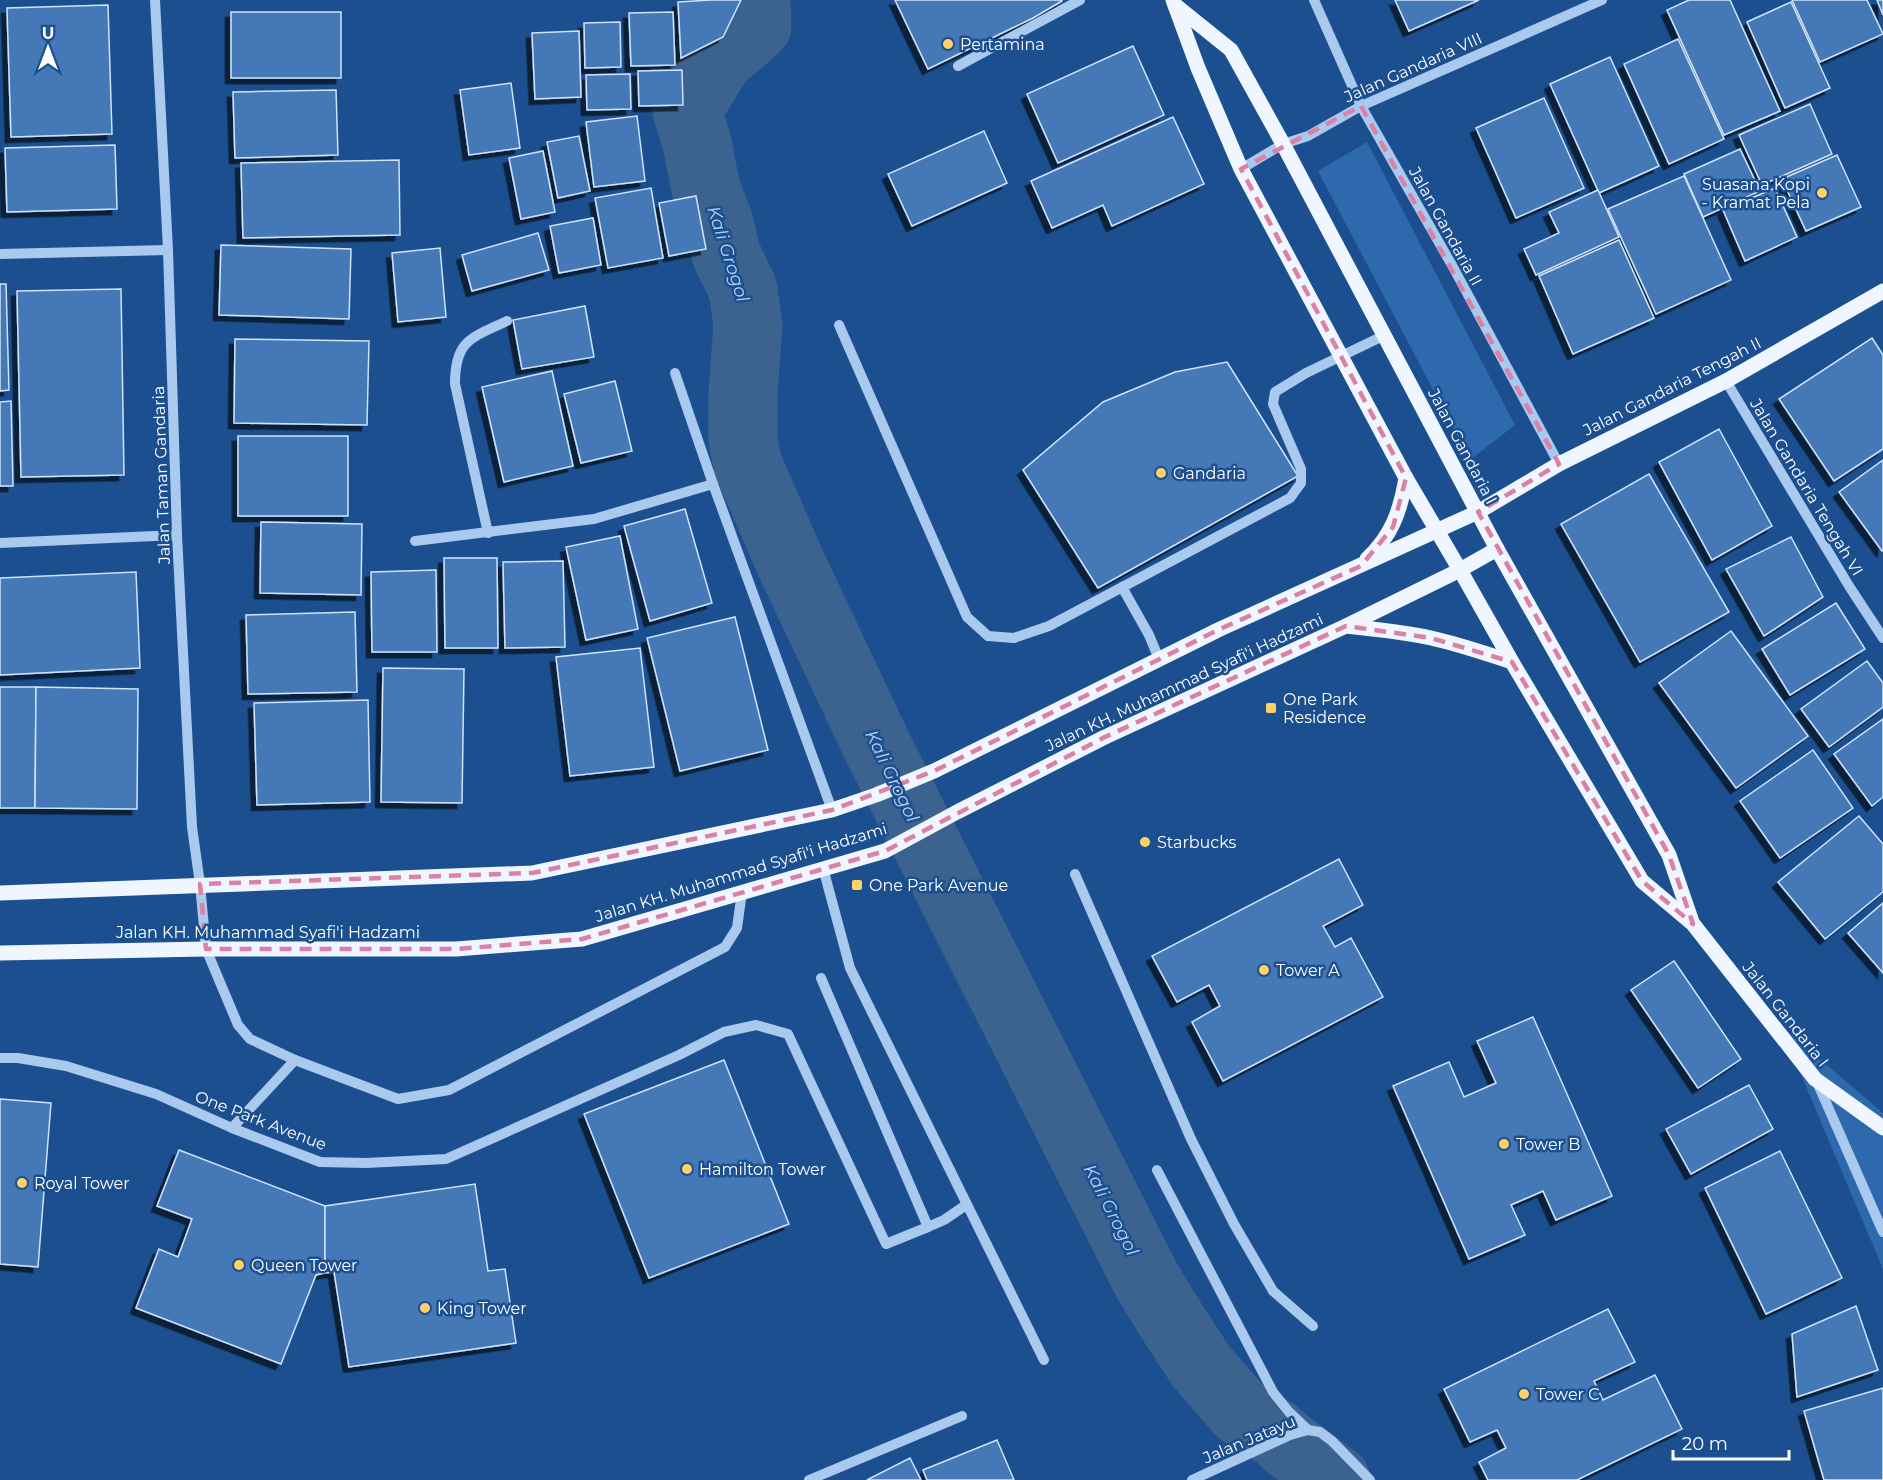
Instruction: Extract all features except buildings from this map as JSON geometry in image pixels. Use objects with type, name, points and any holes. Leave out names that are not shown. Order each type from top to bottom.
[{"type":"main road","name":"Jalan Gandaria I","points":[[1174,3],[1231,50],[1497,549],[1669,855],[1693,924]]},
{"type":"main road","name":"Jalan Gandaria I","points":[[1174,3],[1198,68],[1241,169],[1406,478],[1642,881],[1693,924],[1815,1079]]},
{"type":"main road","name":"Jalan Gandaria Tengah II","points":[[1478,512],[1559,464],[1726,381],[1883,291]]},
{"type":"main road","points":[[1361,566],[1379,548],[1393,527],[1402,503],[1406,478]]},
{"type":"main road","name":"Jalan KH. Muhammad Syafi'i Hadzami","points":[[0,893],[532,873],[832,810],[934,771],[1220,629],[1478,512]]},
{"type":"main road","name":"Jalan KH. Muhammad Syafi'i Hadzami","points":[[0,953],[206,949],[456,949],[582,939],[885,851],[1105,737],[1346,626],[1460,570],[1497,549]]},
{"type":"main road","points":[[1346,626],[1389,630],[1431,638],[1472,648],[1512,662]]},
{"type":"main road","points":[[1815,1079],[1883,1128]]},
{"type":"street","name":"Jalan Taman Gandaria","points":[[155,0],[168,250],[177,535],[192,827],[206,949],[238,1025],[250,1040],[296,1060]]},
{"type":"street","points":[[958,66],[1080,0]]},
{"type":"street","name":"Jalan Gandaria II","points":[[1314,0],[1361,106],[1453,267],[1559,464]]},
{"type":"street","name":"Jalan Gandaria VIII","points":[[1241,169],[1283,144],[1308,136],[1361,106],[1602,0]]},
{"type":"street","points":[[0,254],[168,250]]},
{"type":"street","points":[[488,533],[454,384],[454,366],[459,352],[468,340],[507,321]]},
{"type":"street","points":[[839,325],[967,617],[988,636],[1014,638],[1049,626],[1290,498],[1301,483],[1301,469],[1273,404],[1275,392],[1306,373],[1383,336]]},
{"type":"street","points":[[675,373],[832,810]]},
{"type":"street","name":"Jalan Gandaria Tengah VI","points":[[1726,381],[1849,586],[1883,638]]},
{"type":"street","points":[[415,541],[594,519],[713,484]]},
{"type":"street","points":[[0,543],[177,535]]},
{"type":"street","points":[[1122,587],[1149,635],[1159,659]]},
{"type":"street","points":[[823,868],[850,968],[1044,1360]]},
{"type":"street","points":[[1075,874],[1191,1139],[1234,1224],[1273,1291],[1313,1326]]},
{"type":"street","points":[[232,1128],[296,1060],[398,1099],[449,1090],[725,947],[737,928],[742,892]]},
{"type":"street","points":[[821,978],[928,1227]]},
{"type":"street","name":"One Park Avenue","points":[[0,1058],[18,1058],[66,1066],[156,1094],[232,1128],[320,1161],[366,1163],[446,1159],[679,1055],[724,1032],[756,1025],[789,1034],[886,1244],[944,1220],[966,1205]]},
{"type":"street","name":"Jalan Gandaria I","points":[[1815,1079],[1883,1232]]},
{"type":"street","points":[[1157,1170],[1273,1392],[1288,1412],[1308,1430]]},
{"type":"street","points":[[809,1480],[962,1416]]},
{"type":"street","name":"Jalan Jatayu","points":[[1192,1480],[1290,1435],[1308,1430],[1320,1432],[1332,1441],[1370,1480]]},
{"type":"highlighted area","points":[[1361,106],[1559,464],[1478,512],[1669,855],[1693,924],[1642,881],[1512,662],[1431,638],[1346,626],[1105,737],[885,851],[582,939],[456,949],[206,949],[200,884],[532,873],[832,810],[934,771],[1220,629],[1361,566],[1393,527],[1406,478],[1241,169]]},
{"type":"shaded area","points":[[1367,142],[1515,425],[1470,460],[1318,171]]},
{"type":"shaded area","points":[[1780,1025],[1883,1113],[1883,1269]]},
{"type":"waterway","name":"Kali Grogol","points":[[756,0],[757,26],[720,57],[687,111],[697,143],[706,189],[719,223],[726,254],[743,289],[748,325],[743,392],[743,440],[748,465],[791,564],[878,748],[1146,1279],[1201,1366],[1240,1411],[1274,1432],[1336,1480]]},
{"type":"place","name":"Pertamina","points":[[948,44]]},
{"type":"place","name":"Suasana Kopi - Kramat Pela","points":[[1822,193]]},
{"type":"place","name":"Gandaria","points":[[1161,473]]},
{"type":"place","name":"One Park Residence","points":[[1271,708]]},
{"type":"place","name":"Starbucks","points":[[1145,842]]},
{"type":"place","name":"One Park Avenue","points":[[857,885]]},
{"type":"place","name":"Tower A","points":[[1264,970]]},
{"type":"place","name":"Tower B","points":[[1504,1144]]},
{"type":"place","name":"Hamilton Tower","points":[[687,1169]]},
{"type":"place","name":"Royal Tower","points":[[22,1183]]},
{"type":"place","name":"Queen Tower","points":[[239,1265]]},
{"type":"place","name":"King Tower","points":[[425,1308]]},
{"type":"place","name":"Tower C","points":[[1524,1394]]}]
